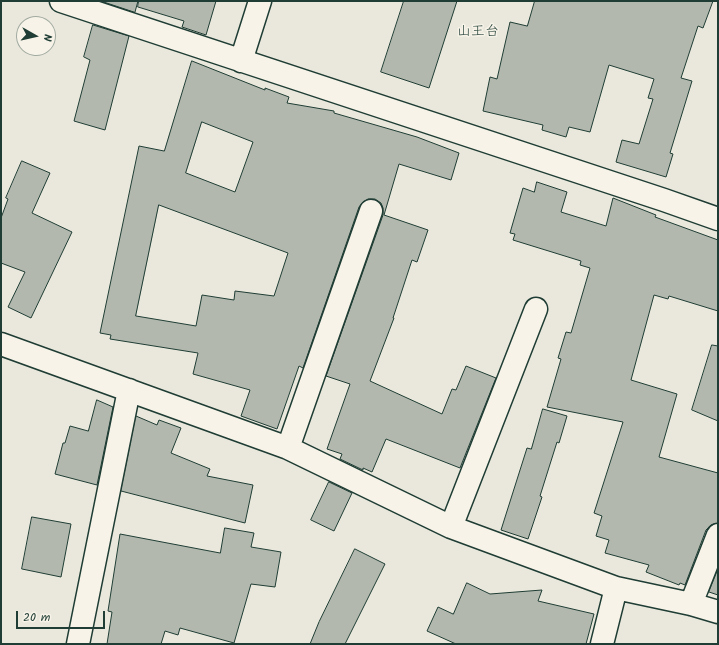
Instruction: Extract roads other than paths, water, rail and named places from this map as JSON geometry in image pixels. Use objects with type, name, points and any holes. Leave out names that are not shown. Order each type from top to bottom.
[{"type":"street","points":[[61,1],[718,219]]},
{"type":"street","points":[[241,61],[260,1]]},
{"type":"street","points":[[288,448],[371,211]]},
{"type":"street","points":[[451,527],[536,309]]},
{"type":"street","points":[[1,344],[288,448],[451,527],[616,588],[691,604],[718,612]]},
{"type":"street","points":[[78,644],[129,390]]},
{"type":"street","points":[[691,604],[718,535]]},
{"type":"street","points":[[602,644],[616,588]]},
{"type":"district","name":"山王台","points":[[478,33]]}]
